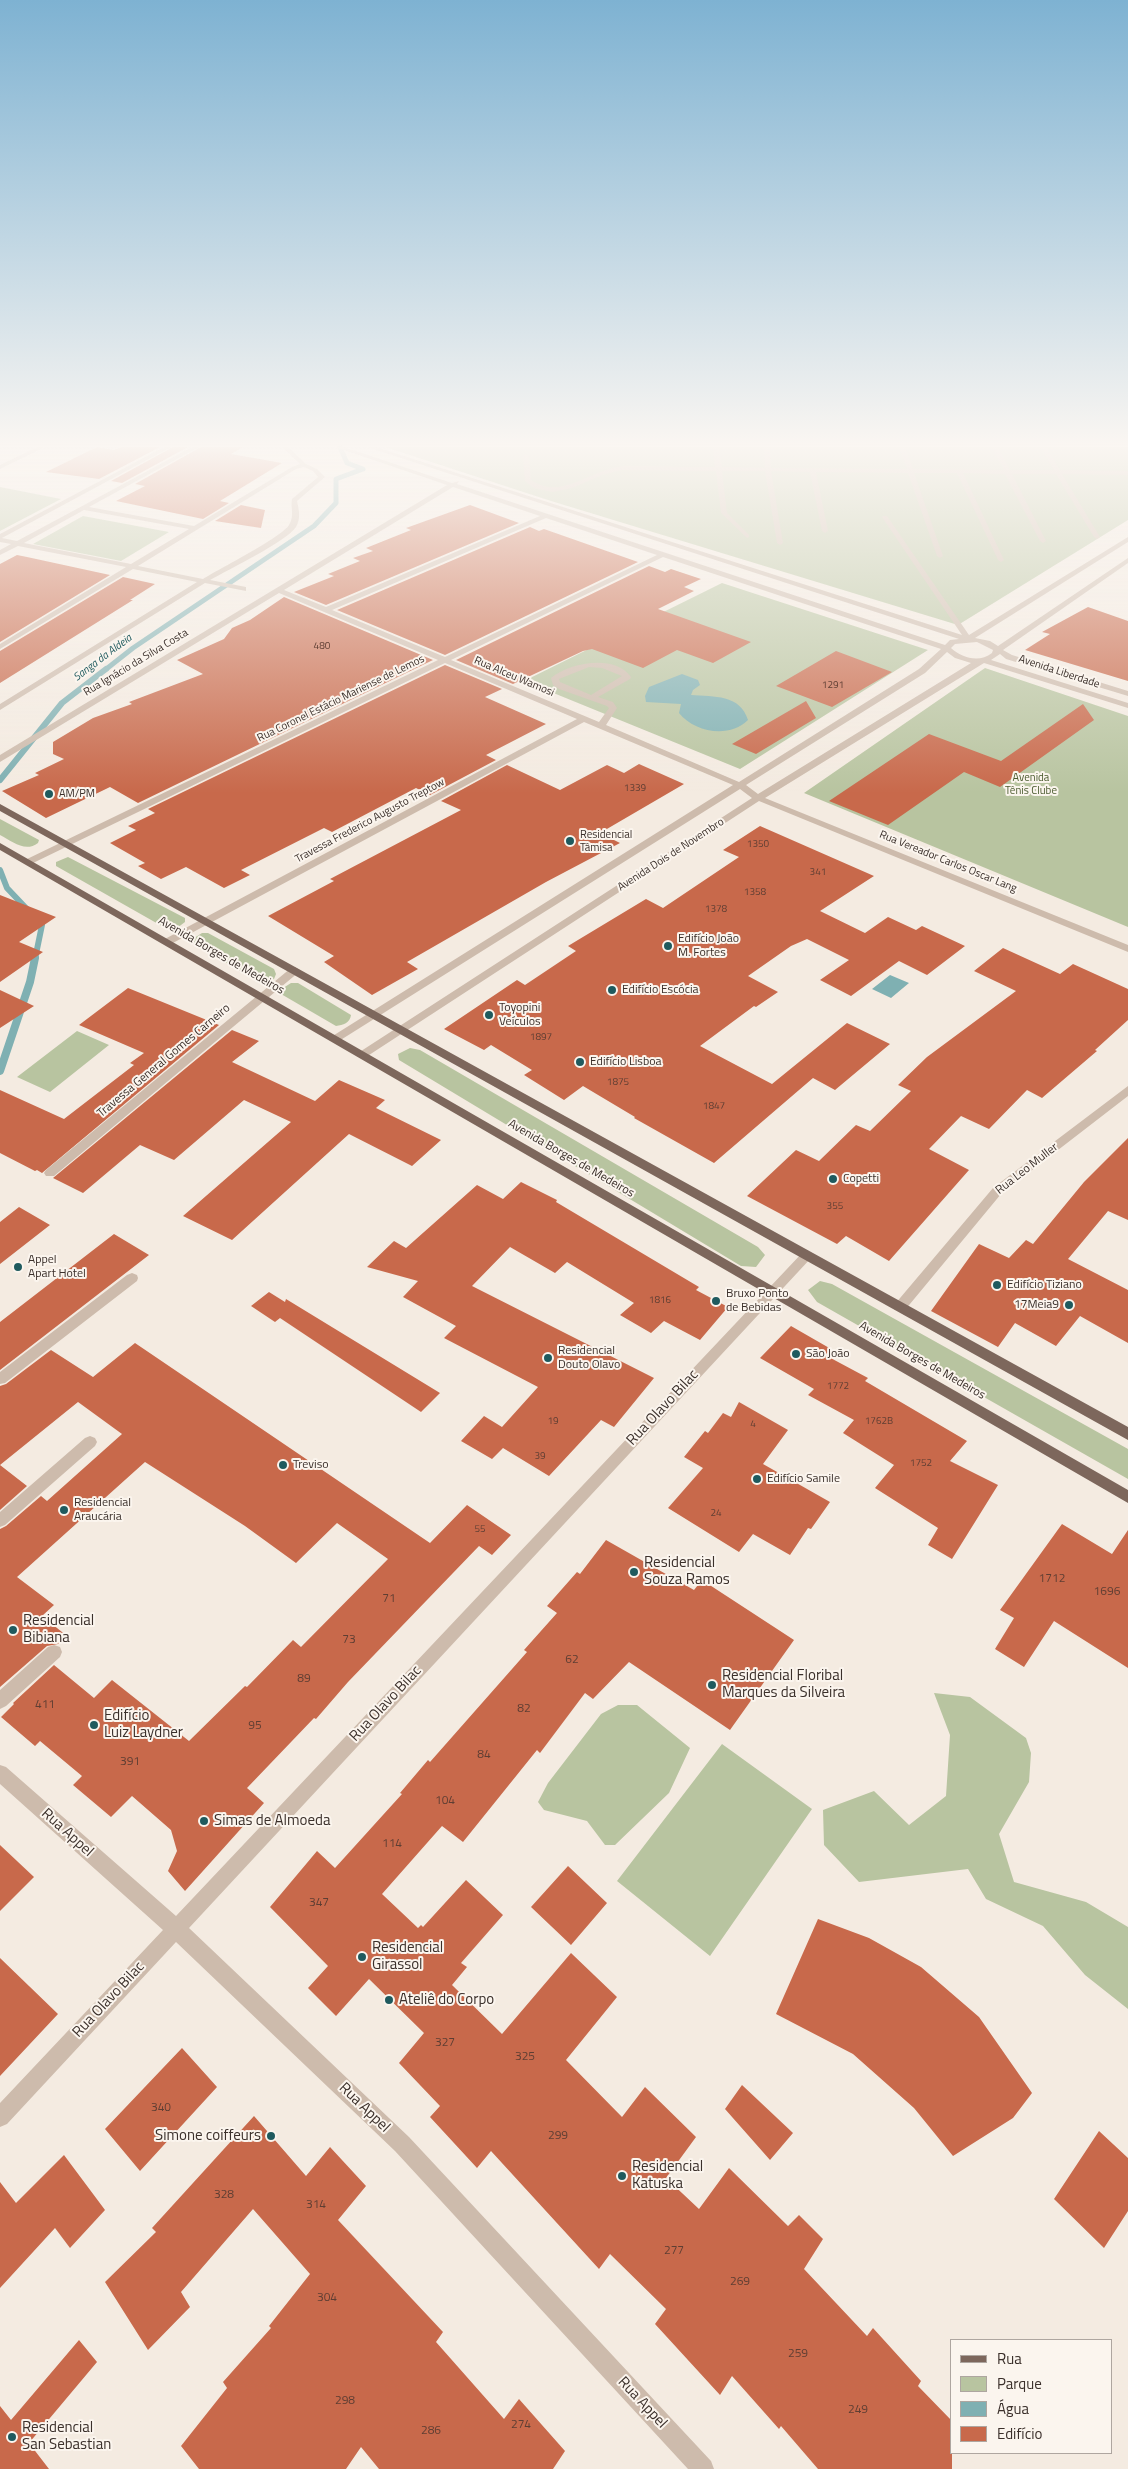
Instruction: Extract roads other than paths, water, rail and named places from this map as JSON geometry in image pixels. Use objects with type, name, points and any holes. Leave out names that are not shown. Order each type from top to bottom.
[{"type":"main road","name":"Avenida Borges de Medeiros","points":[[0,807],[1128,1434]]},
{"type":"main road","name":"Avenida Borges de Medeiros","points":[[0,846],[1128,1497]]},
{"type":"street","points":[[110,562],[243,589]]},
{"type":"street","points":[[0,647],[142,562]]},
{"type":"street","points":[[0,708],[236,562]]},
{"type":"street","name":"Rua Ignácio da Silva Costa","points":[[0,759],[325,562]]},
{"type":"street","points":[[326,610],[437,562]]},
{"type":"street","name":"Rua Coronel Estácio Mariense de Lemos","points":[[28,862],[647,562]]},
{"type":"street","points":[[684,562],[948,649]]},
{"type":"street","points":[[727,562],[968,639],[1090,562]]},
{"type":"street","points":[[916,562],[968,639]]},
{"type":"street","points":[[996,651],[1125,562]]},
{"type":"street","name":"Rua Alceu Wamosi","points":[[279,590],[740,785]]},
{"type":"street","name":"Avenida Dois de Novembro","points":[[335,1040],[922,671],[948,649],[953,642],[968,639]]},
{"type":"street","name":"Avenida Liberdade","points":[[968,639],[987,643],[996,651],[1009,657],[1128,694]]},
{"type":"street","name":"Avenida Liberdade","points":[[948,649],[960,658],[983,660],[1128,706]]},
{"type":"street","name":"Avenida Dois de Novembro","points":[[362,1055],[758,798],[962,670],[994,656],[996,651]]},
{"type":"street","points":[[593,697],[627,677],[624,673],[594,663],[585,664],[555,678],[556,683],[562,687],[610,704],[613,708],[601,726]]},
{"type":"street","name":"Travessa Frederico Augusto Treptow","points":[[166,942],[584,719]]},
{"type":"street","name":"Rua Vereador Carlos Oscar Lang","points":[[740,785],[758,798],[1128,950]]},
{"type":"street","name":"Travessa General Gomes Carneiro","points":[[50,1173],[295,970]]},
{"type":"street","name":"Rua Leo Muller","points":[[900,1307],[997,1191],[1128,1090]]},
{"type":"street","name":"Rua Olavo Bilac","points":[[0,2117],[807,1255]]},
{"type":"street","points":[[0,1379],[132,1278]]},
{"type":"street","points":[[0,1521],[90,1442]]},
{"type":"street","points":[[0,1701],[54,1652]]},
{"type":"street","name":"Rua Appel","points":[[0,1773],[176,1929],[402,2144],[703,2469]]},
{"type":"water","points":[[682,674],[698,680],[700,685],[693,690],[691,695],[717,697],[733,701],[739,705],[748,720],[731,730],[712,731],[702,729],[685,720],[679,713],[681,704],[646,702],[645,696],[649,687]]},
{"type":"water","points":[[890,975],[909,983],[891,998],[872,989]]},
{"type":"waterway","name":"Sanga da Aldeia","points":[[105,670],[133,648],[260,562]]},
{"type":"waterway","name":"Sanga da Aldeia","points":[[0,780],[62,703],[106,669]]},
{"type":"waterway","name":"Sanga da Aldeia","points":[[0,870],[7,888],[42,925],[35,959]]},
{"type":"waterway","name":"Sanga da Aldeia","points":[[0,1071],[30,982],[35,958]]},
{"type":"place","name":"AM/PM","points":[[49,794]]},
{"type":"place","name":"Residencial Tâmisa","points":[[570,841]]},
{"type":"place","name":"Edifício João M. Fortes","points":[[668,946]]},
{"type":"place","name":"Edifício Escócia","points":[[612,990]]},
{"type":"place","name":"Toyopini Veículos","points":[[489,1015]]},
{"type":"place","name":"Edifício Lisboa","points":[[580,1062]]},
{"type":"place","name":"Copetti","points":[[833,1179]]},
{"type":"place","name":"Appel Apart Hotel","points":[[18,1267]]},
{"type":"place","name":"Edifício Tiziano","points":[[997,1285]]},
{"type":"place","name":"Bruxo Ponto de Bebidas","points":[[716,1301]]},
{"type":"place","name":"17Meia9","points":[[1069,1305]]},
{"type":"place","name":"São João","points":[[796,1354]]},
{"type":"place","name":"Residencial Douto Olavo","points":[[548,1358]]},
{"type":"place","name":"Treviso","points":[[283,1465]]},
{"type":"place","name":"Edifício Samile","points":[[757,1479]]},
{"type":"place","name":"Residencial Araucária","points":[[64,1510]]},
{"type":"place","name":"Residencial Souza Ramos","points":[[634,1572]]},
{"type":"place","name":"Residencial Bibiana","points":[[13,1630]]},
{"type":"place","name":"Residencial Floribal Marques da Silveira","points":[[712,1685]]},
{"type":"place","name":"Edifício Luiz Laydner","points":[[94,1725]]},
{"type":"place","name":"Simas de Almoeda","points":[[204,1821]]},
{"type":"place","name":"Residencial Girassol","points":[[362,1957]]},
{"type":"place","name":"Ateliê do Corpo","points":[[389,2000]]},
{"type":"place","name":"Simone coiffeurs","points":[[271,2136]]},
{"type":"place","name":"Residencial Katuska","points":[[622,2176]]},
{"type":"place","name":"Residencial San Sebastian","points":[[12,2437]]},
{"type":"park label","name":"Avenida Tênis Clube","points":[[1031,784]]}]
